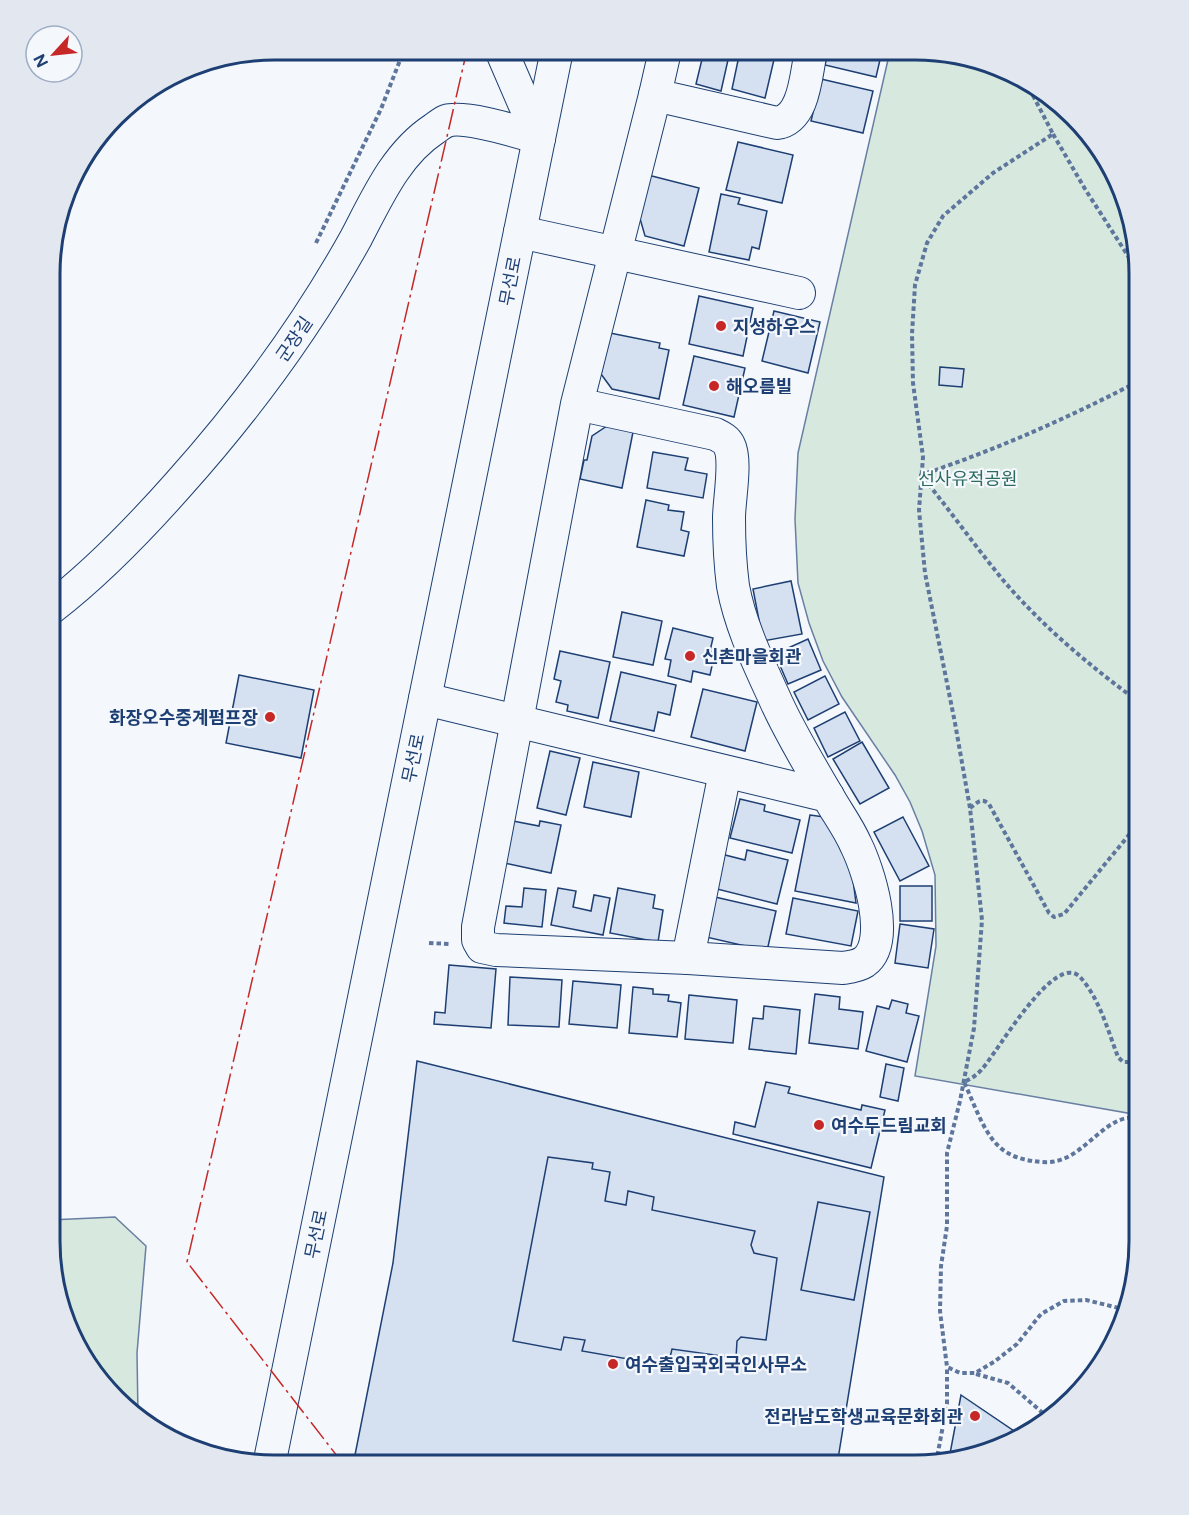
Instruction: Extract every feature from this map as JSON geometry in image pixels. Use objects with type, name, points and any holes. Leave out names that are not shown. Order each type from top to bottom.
[{"type":"street","points":[[505,60],[539,138]]},
{"type":"street","name":"무선로","points":[[271,1455],[555,60]]},
{"type":"street","points":[[577,405],[715,434],[729,444],[732,461],[729,547],[734,586],[742,619],[753,651],[778,706],[856,844],[873,891],[876,915],[876,940],[866,961],[843,968],[688,958],[496,950],[480,944],[477,936],[577,405],[663,60]]},
{"type":"street","points":[[655,95],[777,123],[783,122],[795,113],[799,106],[809,60]]},
{"type":"street","name":"군장길","points":[[60,601],[130,539],[220,438],[295,340],[341,265],[392,172],[420,138],[445,122],[462,119],[539,138]]},
{"type":"street","points":[[520,232],[799,293]]},
{"type":"street","points":[[425,699],[828,796]]},
{"type":"street","points":[[688,958],[725,772]]},
{"type":"path","points":[[313,250],[381,109],[400,60]]},
{"type":"path","points":[[1033,95],[1085,189],[1129,257]]},
{"type":"path","points":[[938,1454],[947,1404],[947,1367],[940,1311],[941,1266],[947,1226],[947,1153],[974,1028],[982,920],[973,853],[970,808],[956,723],[926,573],[919,510],[923,457],[913,383],[912,334],[915,285],[927,243],[943,216],[993,173],[1053,134]]},
{"type":"path","points":[[921,475],[982,454],[1078,413],[1129,386]]},
{"type":"path","points":[[921,475],[1004,582],[1036,615],[1110,681],[1129,695]]},
{"type":"path","points":[[970,808],[980,800],[985,800],[990,804],[1049,913],[1054,917],[1064,914],[1129,835]]},
{"type":"path","points":[[964,1082],[981,1072],[1043,989],[1066,972],[1074,972],[1081,977],[1093,997],[1119,1057],[1124,1062],[1129,1061]]},
{"type":"path","points":[[964,1082],[993,1139],[1005,1151],[1027,1160],[1047,1162],[1062,1159],[1088,1144],[1117,1120],[1129,1117]]},
{"type":"path","points":[[975,1373],[1017,1344],[1041,1314],[1064,1301],[1086,1300],[1119,1308]]},
{"type":"path","points":[[947,1367],[960,1373],[975,1373],[1008,1383],[1043,1412]]},
{"type":"green space","name":"선사유적공원","points":[[888,60],[929,60],[971,67],[997,76],[1034,96],[1076,133],[1093,155],[1107,179],[1122,218],[1129,260],[1129,1113],[915,1076],[936,946],[935,875],[922,831],[910,802],[895,775],[842,697],[823,661],[809,623],[798,583],[795,519],[798,453]]},
{"type":"green space","points":[[115,1217],[146,1246],[137,1353],[138,1406],[104,1371],[76,1323],[64,1283],[60,1255],[60,1220]]},
{"type":"building","points":[[702,60],[728,60],[721,91],[696,84]]},
{"type":"building","points":[[738,60],[774,60],[765,98],[732,89]]},
{"type":"building","points":[[826,60],[880,60],[876,77],[825,65]]},
{"type":"building","points":[[821,79],[873,91],[863,133],[811,121]]},
{"type":"building","points":[[738,142],[793,155],[782,203],[726,190]]},
{"type":"building","points":[[648,175],[699,188],[684,246],[645,236],[639,215]]},
{"type":"building","points":[[721,194],[740,198],[738,204],[767,211],[759,249],[752,247],[749,260],[709,252]]},
{"type":"building","name":"지성하우스","points":[[699,296],[753,308],[743,356],[689,344]]},
{"type":"building","points":[[774,311],[820,322],[808,373],[762,361]]},
{"type":"building","points":[[610,333],[660,343],[659,348],[669,350],[659,399],[612,389],[601,374]]},
{"type":"building","name":"해오름빌","points":[[694,356],[745,368],[734,417],[683,405]]},
{"type":"building","points":[[940,367],[964,369],[962,387],[939,385]]},
{"type":"building","points":[[607,426],[633,432],[622,488],[580,479],[592,436]]},
{"type":"building","points":[[653,452],[688,458],[685,470],[707,474],[703,498],[647,488]]},
{"type":"building","points":[[646,500],[669,505],[668,510],[684,512],[681,530],[689,532],[684,556],[637,547]]},
{"type":"building","points":[[791,581],[802,634],[763,641],[753,589]]},
{"type":"building","points":[[622,612],[662,621],[653,665],[613,657]]},
{"type":"building","name":"신촌마을회관","points":[[673,628],[713,638],[710,651],[715,652],[710,675],[693,671],[691,682],[668,676],[671,660],[665,659]]},
{"type":"building","points":[[808,639],[821,670],[788,684],[775,654]]},
{"type":"building","points":[[560,651],[610,662],[598,718],[567,711],[568,705],[556,702],[561,681],[554,679]]},
{"type":"building","points":[[621,672],[676,685],[670,715],[658,712],[654,731],[610,721]]},
{"type":"building","name":"화장오수중계펌프장","points":[[239,675],[314,690],[301,758],[226,743]]},
{"type":"building","points":[[825,676],[839,704],[808,720],[794,692]]},
{"type":"building","points":[[703,689],[757,702],[745,751],[691,737]]},
{"type":"building","points":[[845,712],[860,741],[828,757],[814,728]]},
{"type":"building","points":[[862,742],[889,788],[860,804],[833,759]]},
{"type":"building","points":[[550,751],[580,758],[566,815],[537,808]]},
{"type":"building","points":[[593,762],[639,772],[631,817],[584,807]]},
{"type":"building","points":[[740,799],[765,805],[764,811],[800,820],[792,853],[730,838]]},
{"type":"building","points":[[810,815],[824,817],[838,842],[852,872],[856,903],[795,891]]},
{"type":"building","points":[[903,817],[929,866],[900,881],[874,832]]},
{"type":"building","points":[[513,821],[539,826],[540,821],[561,825],[551,873],[504,863]]},
{"type":"building","points":[[747,850],[788,860],[777,904],[713,888],[721,854],[745,860]]},
{"type":"building","points":[[900,886],[932,886],[932,921],[900,921]]},
{"type":"building","points":[[524,888],[546,890],[542,927],[504,923],[506,906],[522,907]]},
{"type":"building","points":[[558,888],[576,891],[573,907],[591,911],[594,895],[610,898],[603,935],[551,925]]},
{"type":"building","points":[[618,888],[655,895],[653,908],[663,910],[658,942],[610,933]]},
{"type":"building","points":[[715,897],[776,911],[767,951],[706,937]]},
{"type":"building","points":[[793,898],[858,911],[851,946],[786,934]]},
{"type":"building","points":[[900,924],[934,929],[928,968],[895,963]]},
{"type":"building","points":[[449,965],[496,969],[491,1028],[434,1024],[435,1012],[445,1013]]},
{"type":"building","points":[[510,977],[562,980],[559,1027],[508,1025]]},
{"type":"building","points":[[573,981],[621,985],[617,1028],[569,1024]]},
{"type":"building","points":[[633,987],[653,989],[653,994],[669,995],[668,1001],[681,1003],[677,1037],[629,1033]]},
{"type":"building","points":[[815,994],[840,997],[839,1009],[863,1012],[858,1049],[809,1043]]},
{"type":"building","points":[[689,995],[737,1000],[733,1043],[685,1039]]},
{"type":"building","points":[[892,1000],[908,1004],[906,1013],[919,1016],[907,1062],[866,1051],[877,1006],[889,1009]]},
{"type":"building","points":[[764,1006],[800,1010],[796,1054],[749,1049],[753,1018],[763,1019]]},
{"type":"building","name":"여수출입국외국인사무소","points":[[417,1061],[884,1177],[839,1455],[355,1455],[393,1263]]},
{"type":"building","points":[[886,1064],[904,1068],[898,1101],[880,1097]]},
{"type":"building","name":"여수두드림교회","points":[[766,1082],[790,1087],[788,1093],[861,1110],[862,1105],[885,1110],[871,1168],[733,1134],[735,1122],[755,1127]]},
{"type":"building","name":"여수출입국외국인사무소","points":[[548,1157],[593,1163],[592,1169],[610,1172],[605,1201],[626,1205],[628,1191],[654,1197],[652,1210],[755,1231],[751,1245],[754,1253],[777,1258],[766,1340],[741,1337],[737,1341],[736,1358],[672,1349],[668,1366],[582,1351],[585,1340],[564,1337],[561,1350],[513,1341]]},
{"type":"building","points":[[818,1202],[870,1212],[854,1300],[801,1290]]},
{"type":"building","name":"전라남도학생교육문화회관","points":[[961,1395],[1014,1431],[984,1444],[950,1452]]},
{"type":"power","points":[[336,1455],[187,1262],[465,60]]},
{"type":"place","name":"지성하우스","points":[[721,326]]},
{"type":"place","name":"해오름빌","points":[[714,386]]},
{"type":"place","name":"신촌마을회관","points":[[690,656]]},
{"type":"place","name":"화장오수중계펌프장","points":[[270,717]]},
{"type":"place","name":"여수두드림교회","points":[[819,1125]]},
{"type":"place","name":"여수출입국외국인사무소","points":[[613,1364]]},
{"type":"place","name":"전라남도학생교육문화회관","points":[[975,1416]]}]
